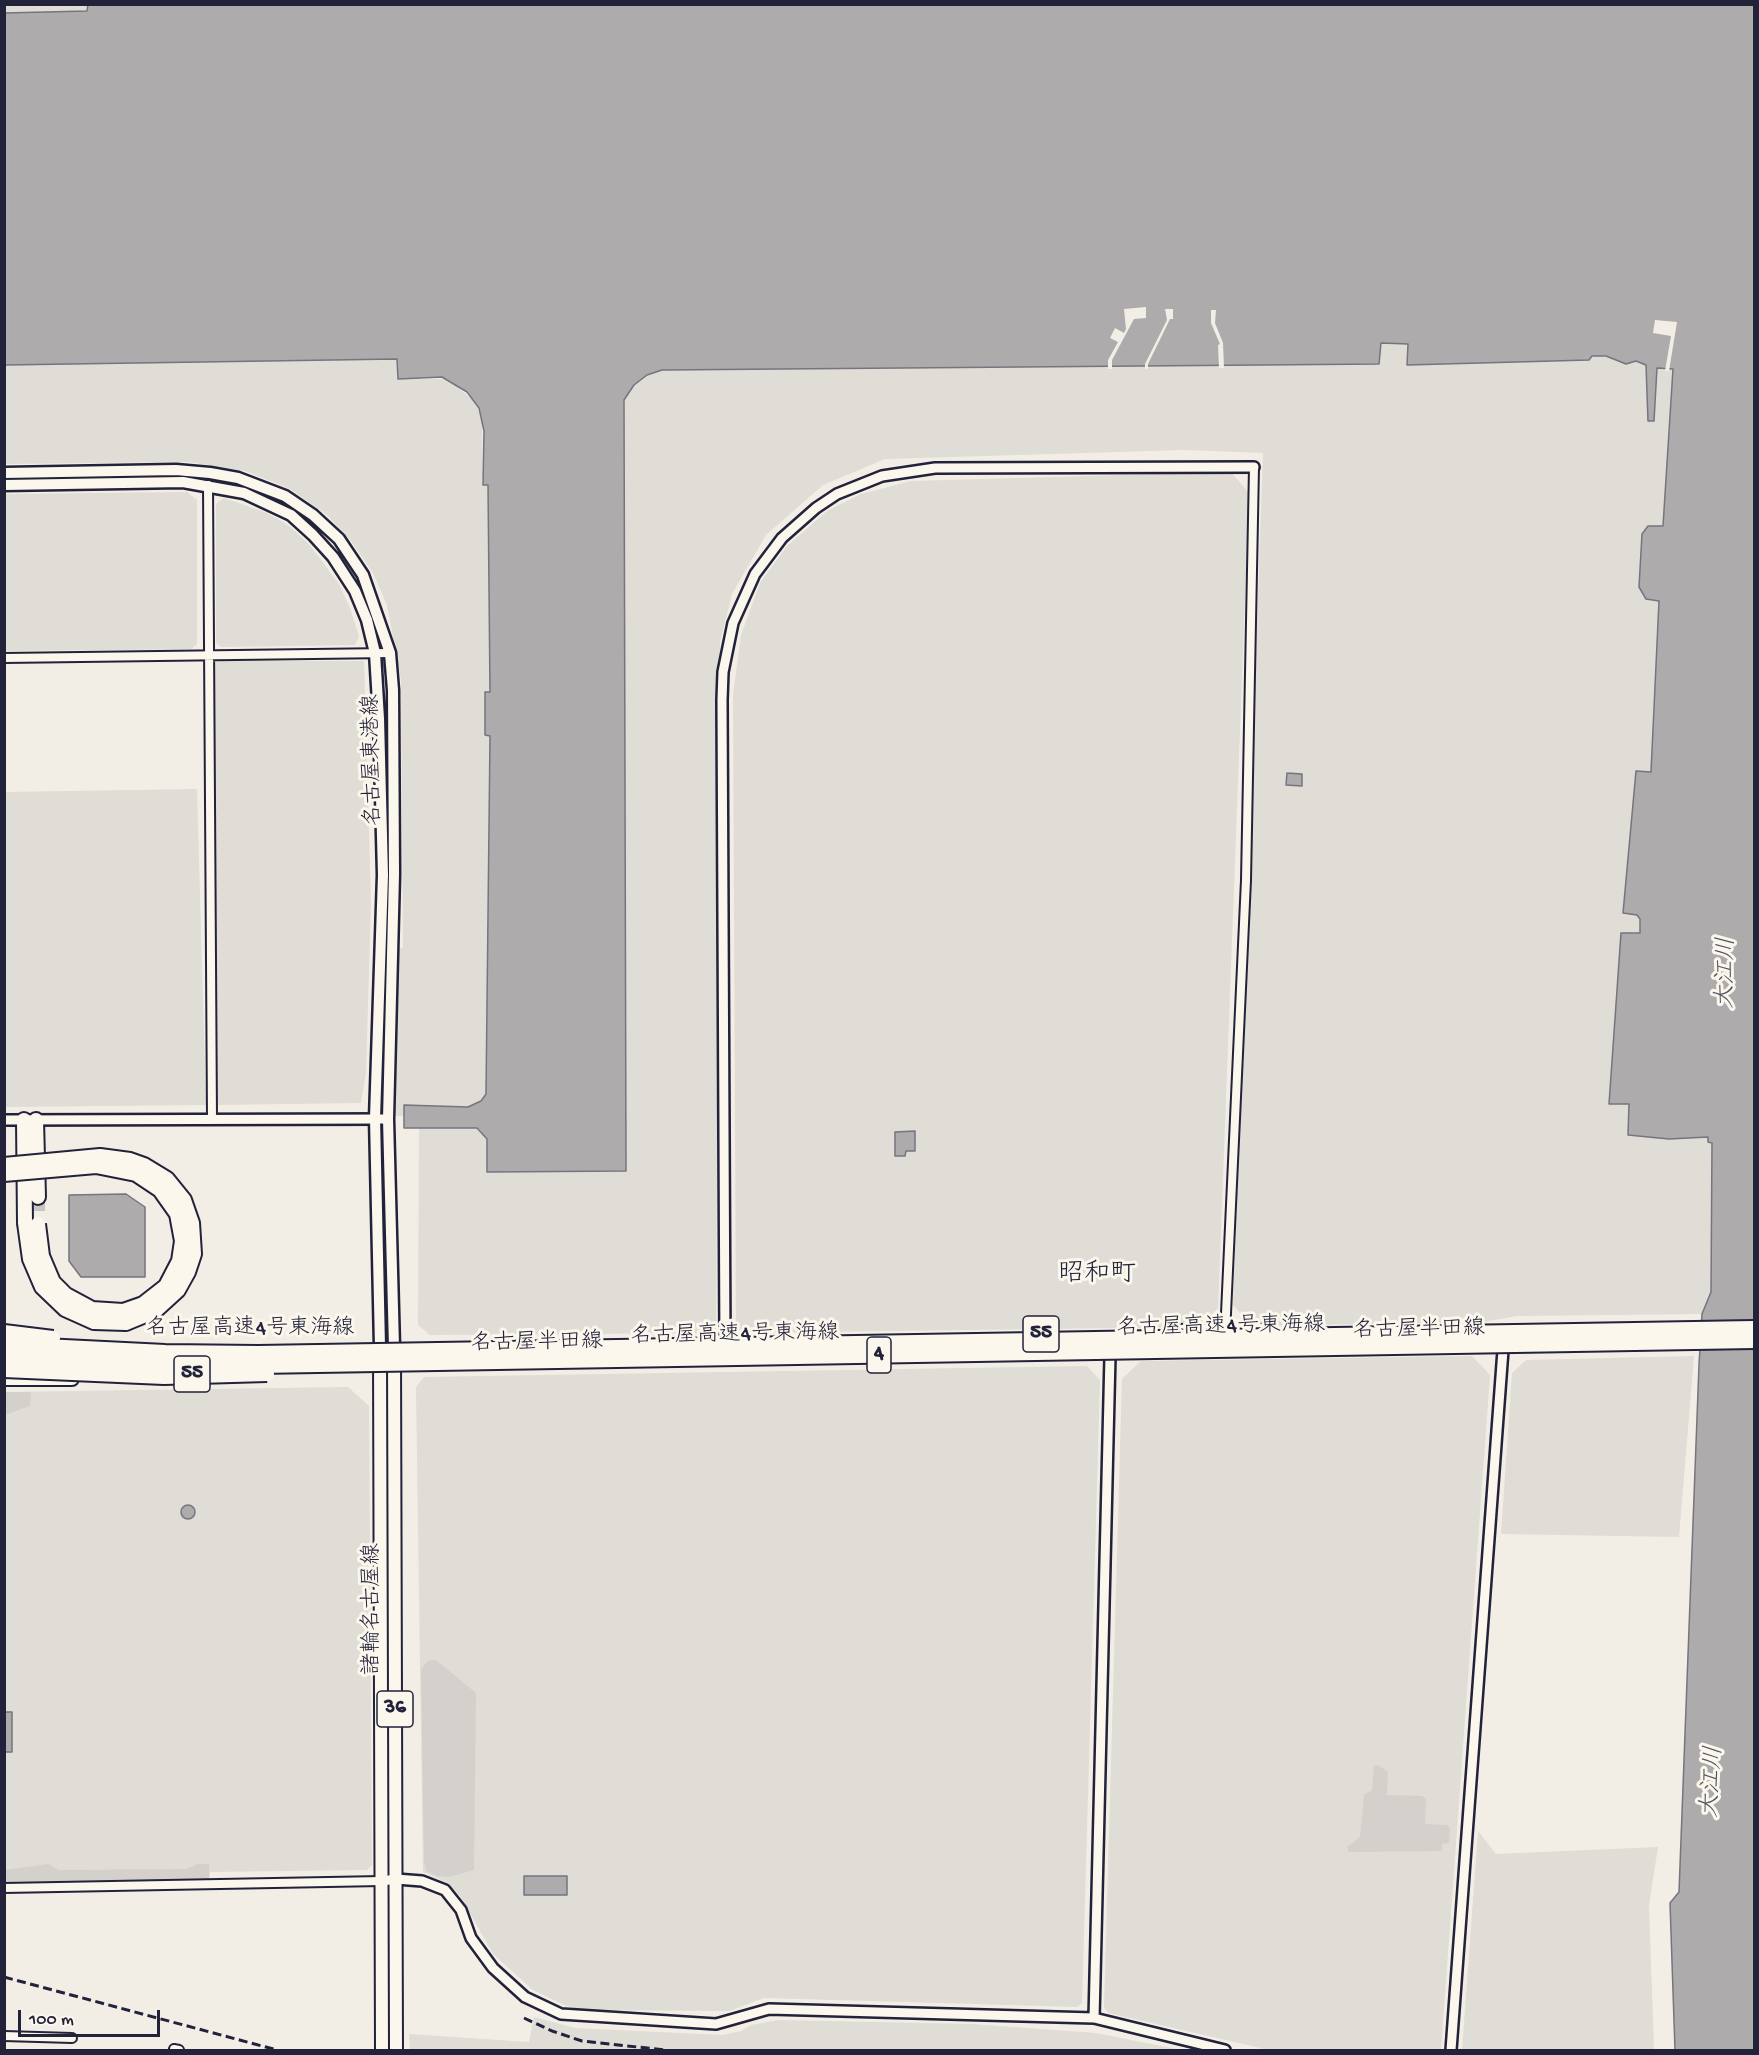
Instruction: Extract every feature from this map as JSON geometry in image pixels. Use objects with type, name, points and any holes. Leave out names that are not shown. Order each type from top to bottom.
[{"type":"highway","points":[[30,1120],[38,1197]]},
{"type":"highway","points":[[4,1165],[100,1156],[130,1160],[144,1165],[167,1179],[184,1200],[192,1223],[194,1254],[188,1272],[178,1290],[156,1311],[126,1323],[94,1322],[65,1310],[42,1287],[30,1259],[34,1220],[30,1120]]},
{"type":"highway","points":[[4,1174],[96,1166],[136,1174],[160,1190],[177,1214],[182,1241],[179,1261],[166,1286],[143,1304],[123,1311],[92,1309],[75,1301],[53,1282],[42,1256],[34,1220]]},
{"type":"highway","name":"名古屋高速4号東海線","points":[[4,1344],[258,1353],[1755,1326]]},
{"type":"highway","points":[[4,1332],[83,1342],[258,1353]]},
{"type":"highway","name":"名古屋高速4号東海線","points":[[4,1356],[164,1365],[398,1365],[1755,1341]]},
{"type":"highway","points":[[4,1370],[198,1377],[398,1365]]},
{"type":"main road","name":"名古屋東港線","points":[[4,473],[176,470],[210,472],[260,485],[285,496],[313,514],[345,548],[363,575],[390,653],[393,690],[394,874],[388,1119],[394,1347]]},
{"type":"main road","name":"名古屋東港線","points":[[4,484],[183,482],[244,493],[270,503],[291,515],[333,557],[355,591],[367,620],[375,653],[383,875],[375,1118],[380,1347]]},
{"type":"main road","name":"名古屋半田線","points":[[4,1356],[1225,1330],[1755,1326]]},
{"type":"main road","name":"名古屋半田線","points":[[4,1379],[116,1379],[222,1372],[381,1368],[398,1365],[1755,1346]]},
{"type":"main road","name":"諸輪名古屋線","points":[[380,1347],[382,2050]]},
{"type":"main road","name":"諸輪名古屋線","points":[[394,1347],[398,1365],[396,2050]]},
{"type":"street","points":[[724,1362],[722,700],[723,672],[734,623],[755,574],[782,538],[816,508],[858,484],[890,474],[935,468],[1254,467],[1246,880],[1225,1330],[1226,1354]]},
{"type":"street","points":[[208,485],[212,1119]]},
{"type":"street","points":[[4,658],[390,653]]},
{"type":"street","points":[[4,1120],[388,1119]]},
{"type":"street","points":[[1451,2050],[1503,1350]]},
{"type":"street","points":[[1094,2018],[1110,1356]]},
{"type":"street","points":[[4,1888],[396,1879],[422,1881],[445,1890],[461,1910],[471,1938],[493,1968],[525,1997],[561,2014],[716,2024],[769,2009],[1094,2018],[1225,2050]]},
{"type":"street","points":[[4,2036],[72,2038]]},
{"type":"shaded area","points":[[4,5],[88,5],[87,11],[5,13]]},
{"type":"shaded area","points":[[1381,343],[1408,344],[1407,365],[1606,355],[1625,364],[1636,361],[1646,365],[1648,421],[1654,421],[1657,368],[1673,369],[1663,527],[1648,526],[1642,534],[1639,587],[1659,600],[1651,772],[1637,771],[1623,912],[1637,914],[1640,919],[1640,933],[1622,933],[1610,1104],[1629,1104],[1628,1135],[1669,1139],[1708,1137],[1712,1142],[1711,1292],[1702,1314],[1517,1316],[1483,1322],[1251,1326],[1233,1305],[1263,453],[1184,450],[885,459],[823,485],[766,535],[732,594],[720,642],[716,1333],[430,1335],[418,1325],[419,1128],[477,1128],[487,1139],[487,1172],[626,1171],[624,400],[634,385],[647,375],[662,370],[1379,364]]},
{"type":"shaded area","points":[[397,359],[398,379],[448,379],[475,402],[482,418],[483,484],[488,485],[490,692],[485,692],[486,735],[490,736],[486,1094],[481,1101],[468,1107],[404,1105],[404,1116],[392,1116],[399,948],[403,948],[401,680],[387,605],[373,573],[351,541],[327,515],[290,489],[245,471],[189,462],[5,464],[4,365]]},
{"type":"shaded area","points":[[1231,472],[1249,493],[1218,1308],[1200,1327],[736,1333],[733,695],[741,635],[760,583],[787,546],[827,511],[861,494],[911,481]]},
{"type":"shaded area","points":[[187,492],[197,500],[197,644],[191,649],[5,651],[5,494]]},
{"type":"shaded area","points":[[224,498],[267,513],[288,525],[309,544],[339,584],[350,608],[359,636],[355,645],[221,647],[216,643],[216,504]]},
{"type":"shaded area","points":[[219,661],[364,661],[371,902],[366,1073],[361,1103],[215,1105],[212,664]]},
{"type":"shaded area","points":[[197,789],[206,1105],[5,1107],[5,792]]},
{"type":"shaded area","points":[[1472,1356],[1490,1375],[1441,2050],[1269,2050],[1108,2013],[1104,2007],[1122,1379],[1141,1361]]},
{"type":"shaded area","points":[[1694,1356],[1679,1537],[1501,1534],[1512,1373],[1526,1360]]},
{"type":"shaded area","points":[[1087,1366],[1100,1380],[1082,2003],[1077,2007],[764,1998],[729,2011],[582,2010],[564,2005],[533,1990],[493,1954],[461,1897],[446,1882],[423,1872],[416,1387],[424,1377]]},
{"type":"shaded area","points":[[348,1387],[369,1406],[372,1865],[367,1870],[210,1872],[209,1881],[5,1883],[4,1392]]},
{"type":"shaded area","points":[[5,1392],[31,1392],[30,1406],[5,1415]]},
{"type":"shaded area","points":[[436,1660],[476,1693],[474,1870],[449,1877],[437,1876],[426,1871],[424,1860],[421,1669],[428,1661]]},
{"type":"shaded area","points":[[1378,1765],[1388,1772],[1387,1795],[1422,1796],[1426,1799],[1425,1824],[1447,1825],[1450,1828],[1449,1843],[1442,1844],[1442,1851],[1349,1852],[1347,1847],[1360,1837],[1364,1795],[1372,1790],[1374,1766]]},
{"type":"shaded area","points":[[1478,1831],[1496,1854],[1658,1847],[1649,1905],[1654,2050],[1462,2050]]},
{"type":"shaded area","points":[[48,1864],[59,1870],[187,1869],[197,1864],[209,1864],[209,1881],[5,1883],[5,1870]]},
{"type":"shaded area","points":[[534,2017],[575,2028],[723,2035],[741,2031],[751,2025],[778,2020],[972,2024],[1096,2033],[1181,2050],[410,2050],[409,2034],[529,2042]]},
{"type":"water","name":"大江川","points":[[88,4],[1754,5],[1754,2050],[1675,2050],[1670,1903],[1679,1892],[1699,1365],[1702,1314],[1711,1292],[1712,1143],[1708,1142],[1708,1137],[1669,1139],[1628,1135],[1629,1104],[1609,1104],[1621,933],[1640,933],[1640,919],[1637,915],[1623,913],[1636,771],[1651,772],[1659,601],[1646,599],[1639,587],[1642,534],[1648,526],[1663,526],[1673,369],[1657,368],[1654,421],[1648,421],[1646,365],[1636,361],[1626,364],[1606,356],[1592,356],[1589,360],[1407,365],[1408,344],[1381,343],[1379,364],[662,370],[647,375],[634,385],[624,400],[626,1171],[487,1172],[487,1139],[477,1128],[404,1128],[404,1105],[468,1107],[481,1101],[486,1094],[490,736],[485,735],[485,692],[490,692],[488,485],[483,485],[484,431],[479,408],[467,392],[442,377],[398,379],[397,359],[5,365],[4,13],[87,11]]},
{"type":"water","points":[[1287,773],[1302,774],[1302,786],[1286,785]]},
{"type":"water","points":[[915,1131],[915,1151],[906,1151],[905,1156],[895,1156],[895,1132]]},
{"type":"water","points":[[126,1194],[145,1207],[145,1277],[81,1277],[69,1261],[69,1195]]},
{"type":"water","points":[[188,1505],[193,1507],[195,1512],[193,1517],[188,1519],[183,1517],[181,1512],[183,1507]]},
{"type":"water","points":[[5,1712],[12,1712],[12,1752],[5,1752]]},
{"type":"water","points":[[524,1876],[567,1876],[567,1895],[524,1895]]},
{"type":"pier","points":[[1146,307],[1146,318],[1134,319],[1112,360],[1112,369],[1108,369],[1108,360],[1118,342],[1110,338],[1115,328],[1124,333],[1126,329],[1124,309]]},
{"type":"pier","points":[[1165,309],[1173,309],[1173,319],[1170,319],[1148,364],[1148,369],[1145,369],[1145,364],[1167,320]]},
{"type":"pier","points":[[1211,310],[1216,310],[1215,323],[1223,343],[1224,368],[1219,368],[1218,345],[1220,344],[1211,323]]},
{"type":"pier","points":[[1655,320],[1677,322],[1669,371],[1665,371],[1671,336],[1653,333]]},
{"type":"tunnel","points":[[38,1197],[38,1213]]},
{"type":"railway","points":[[4,1977],[277,2050]]},
{"type":"railway","points":[[524,2018],[582,2041],[665,2050]]},
{"type":"district","name":"昭和町","points":[[1097,1276]]}]
